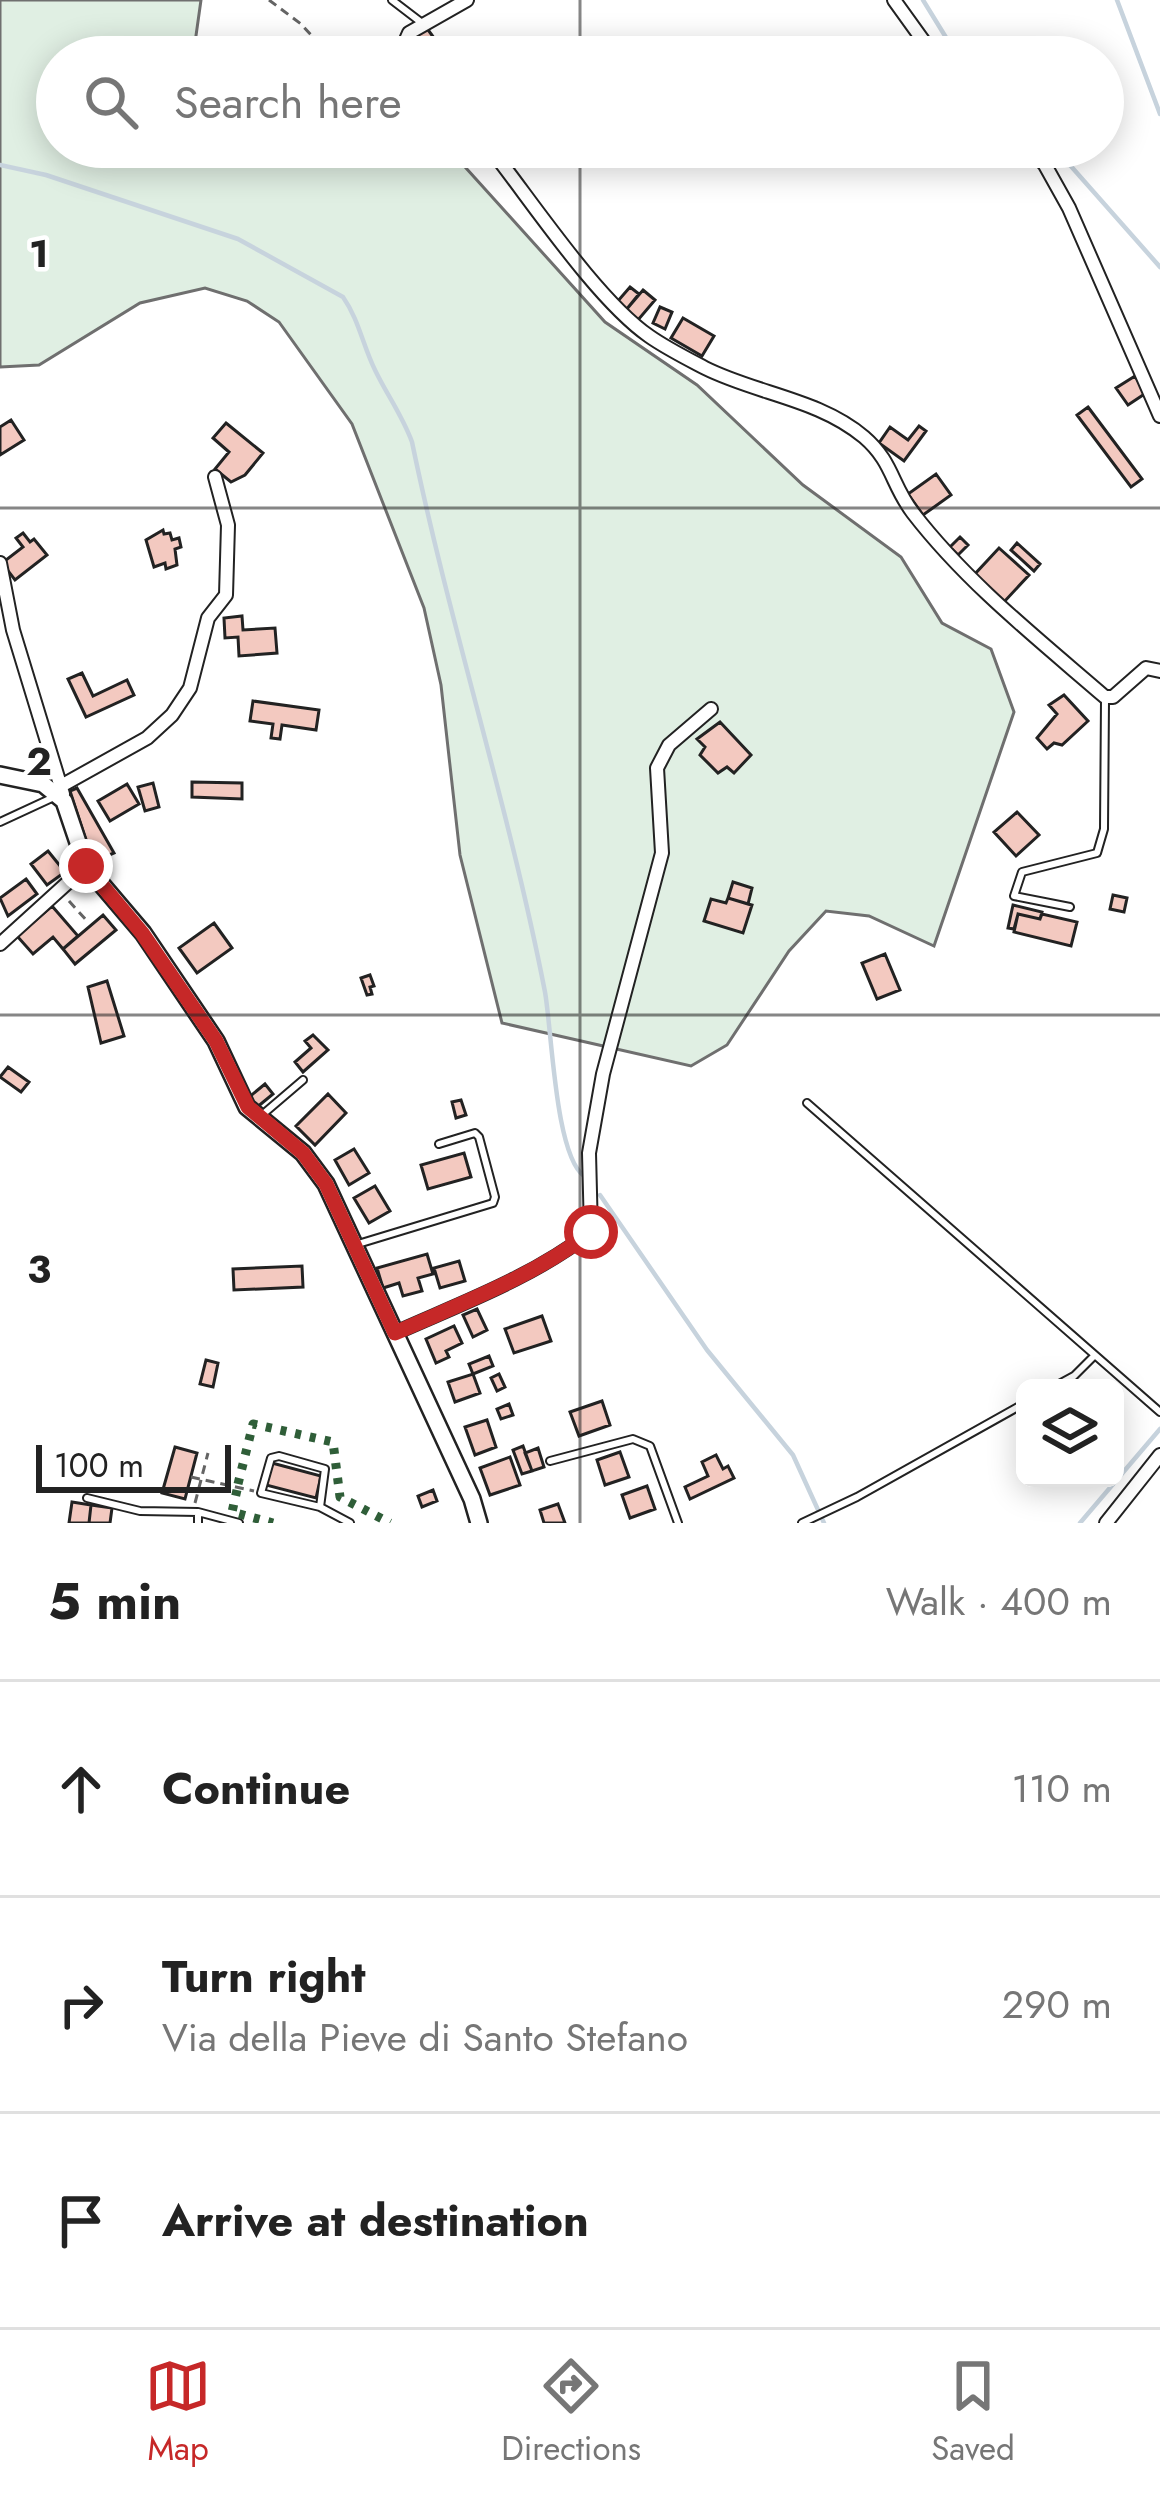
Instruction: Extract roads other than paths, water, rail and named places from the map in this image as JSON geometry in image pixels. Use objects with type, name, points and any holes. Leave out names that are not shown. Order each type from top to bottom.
[{"type":"street","points":[[407,36],[467,0]]},
{"type":"street","points":[[894,0],[920,36]]},
{"type":"street","points":[[505,168],[580,263],[646,335],[708,369],[808,404],[860,433],[886,457],[912,512],[987,594],[1105,697],[1113,697],[1146,668],[1160,671]]},
{"type":"street","points":[[1048,168],[1160,416]]},
{"type":"street","points":[[61,794],[147,738],[172,715],[190,688],[208,618],[226,595],[228,525],[214,477]]},
{"type":"street","points":[[0,563],[13,630],[86,866],[142,933],[216,1041],[248,1107],[303,1153],[326,1184],[479,1523]]},
{"type":"street","points":[[395,1333],[507,1282],[568,1250],[591,1232],[589,1153],[603,1074],[662,853],[657,768],[669,745],[711,710]]},
{"type":"street","points":[[0,775],[43,784],[61,794]]},
{"type":"street","points":[[0,944],[86,866]]},
{"type":"street","points":[[1106,1523],[1160,1455]]},
{"type":"lane","points":[[392,0],[422,23]]},
{"type":"lane","points":[[1070,908],[1014,896],[1022,872],[1097,853],[1104,829],[1105,697]]},
{"type":"lane","points":[[0,822],[61,794]]},
{"type":"lane","points":[[259,1118],[303,1080]]},
{"type":"lane","points":[[807,1103],[1160,1412]]},
{"type":"lane","points":[[355,1245],[493,1203],[475,1133],[439,1144]]},
{"type":"lane","points":[[1068,1379],[1093,1357]]},
{"type":"lane","points":[[802,1523],[1016,1408]]},
{"type":"lane","points":[[550,1461],[633,1439],[643,1442],[650,1446],[678,1523]]},
{"type":"lane","points":[[320,1507],[327,1473],[321,1466],[274,1456],[261,1492],[320,1507],[350,1523]]},
{"type":"lane","points":[[87,1498],[140,1511],[198,1512],[239,1523]]},
{"type":"lane","points":[[198,1512],[198,1523]]},
{"type":"waterway","points":[[923,0],[945,36]]},
{"type":"waterway","points":[[1117,0],[1160,114]]},
{"type":"waterway","points":[[0,165],[46,175],[238,239],[343,297],[412,442],[531,923],[561,1119],[574,1164],[584,1176]]},
{"type":"waterway","points":[[1073,168],[1160,267]]},
{"type":"waterway","points":[[600,1195],[707,1350],[793,1455],[824,1523]]},
{"type":"waterway","points":[[1080,1523],[1160,1429]]}]
